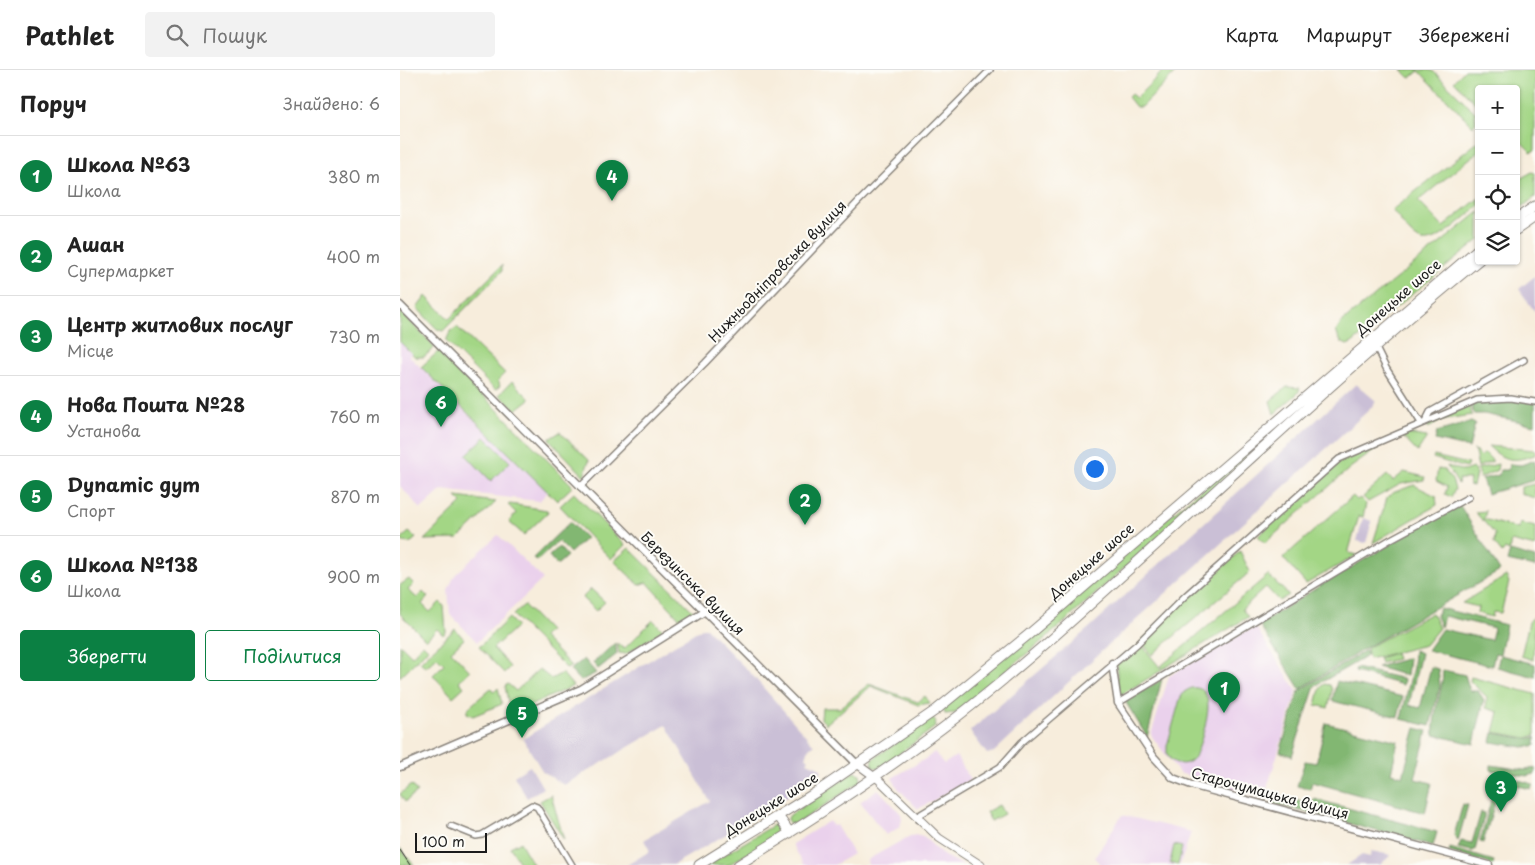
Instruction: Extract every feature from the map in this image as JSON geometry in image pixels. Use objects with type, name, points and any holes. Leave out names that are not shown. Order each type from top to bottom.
[{"type":"highway","points":[[1520,216],[1535,206]]},
{"type":"highway","points":[[1520,227],[1535,217]]},
{"type":"highway","name":"Донецьке шосе","points":[[699,865],[779,817],[936,710],[1063,604],[1271,424],[1475,251]]},
{"type":"highway","name":"Донецьке шосе","points":[[738,865],[875,777],[947,724],[1082,612],[1376,348],[1475,263]]},
{"type":"highway","points":[[936,710],[947,724]]},
{"type":"highway","points":[[779,817],[790,833]]},
{"type":"main road","name":"Березинська вулиця","points":[[857,764],[875,777],[918,820],[951,848],[980,865]]},
{"type":"street","name":"Нижньодніпровська вулиця","points":[[580,487],[667,402],[859,201],[990,70]]},
{"type":"street","name":"Березинська вулиця","points":[[400,305],[857,764]]},
{"type":"street","points":[[1376,348],[1386,368],[1423,422]]},
{"type":"street","points":[[1423,422],[1430,412],[1524,360]]},
{"type":"street","points":[[918,820],[921,814],[1000,767],[1022,742],[1137,644],[1185,596],[1339,459],[1460,406],[1486,398],[1510,398],[1535,402]]},
{"type":"street","points":[[1118,703],[1390,539],[1469,497]]},
{"type":"street","points":[[400,767],[581,689],[704,612]]},
{"type":"street","name":"Старочумацька вулиця","points":[[1112,664],[1118,703],[1154,757],[1172,778],[1182,783],[1489,865]]},
{"type":"street","points":[[451,826],[476,836],[482,835],[532,805],[537,807],[572,865]]},
{"type":"shaded area","points":[[1535,276],[1535,312],[1519,289]]},
{"type":"shaded area","points":[[400,342],[411,353],[410,357],[548,492],[539,501],[442,490],[421,509],[400,486]]},
{"type":"shaded area","points":[[1356,384],[1376,401],[1370,409],[1103,650],[994,752],[987,754],[970,731],[1088,629]]},
{"type":"shaded area","points":[[1363,518],[1372,521],[1366,543],[1357,541]]},
{"type":"shaded area","points":[[498,535],[543,579],[477,642],[450,614],[448,590],[455,575]]},
{"type":"shaded area","points":[[1255,626],[1297,691],[1264,798],[1179,773],[1151,735],[1169,676]]},
{"type":"shaded area","points":[[702,628],[706,628],[753,676],[814,745],[809,748],[806,758],[809,759],[807,762],[819,767],[822,771],[771,808],[673,865],[627,865],[650,851],[644,840],[710,801],[666,725],[564,785],[543,772],[523,739]]},
{"type":"shaded area","points":[[934,752],[944,764],[956,756],[971,780],[918,809],[898,788],[892,778]]},
{"type":"shaded area","points":[[530,766],[543,788],[527,798],[514,776]]},
{"type":"shaded area","points":[[878,789],[901,814],[902,819],[900,827],[886,835],[860,802]]},
{"type":"shaded area","points":[[1122,815],[1191,832],[1180,865],[1178,865],[1182,848],[1175,845],[1170,863],[1176,865],[1101,865],[1095,857]]},
{"type":"shaded area","points":[[829,821],[833,826],[836,825],[853,854],[834,865],[804,865],[792,844]]},
{"type":"shaded area","points":[[910,836],[923,836],[944,856],[963,865],[868,865],[867,860]]},
{"type":"shaded area","points":[[1371,851],[1391,855],[1380,865],[1347,865],[1362,855],[1370,857]]},
{"type":"green space","points":[[1160,70],[1178,70],[1142,107],[1136,107],[1128,97],[1131,94],[1136,98],[1161,73]]},
{"type":"green space","points":[[1402,70],[1430,70],[1434,72],[1475,112],[1475,123],[1473,126],[1419,71],[1410,78]]},
{"type":"green space","points":[[1465,70],[1535,70],[1535,150],[1531,152],[1520,141],[1520,85],[1475,85],[1475,103],[1454,81]]},
{"type":"green space","points":[[1475,144],[1475,154],[1418,201],[1443,227],[1475,201],[1475,209],[1459,223],[1433,239],[1419,240],[1392,210]]},
{"type":"green space","points":[[1532,172],[1535,173],[1535,197],[1520,209],[1520,179]]},
{"type":"green space","points":[[1475,215],[1475,243],[1352,343],[1347,345],[1341,342],[1336,332],[1342,322]]},
{"type":"green space","points":[[502,265],[502,271],[443,331],[438,330],[417,308],[426,296],[449,319]]},
{"type":"green space","points":[[400,311],[435,347],[424,357],[415,357],[400,342]]},
{"type":"green space","points":[[457,327],[505,373],[498,380],[500,386],[495,390],[446,341],[450,332]]},
{"type":"green space","points":[[439,351],[571,484],[572,487],[557,501],[421,367]]},
{"type":"green space","points":[[1355,359],[1059,627],[955,713],[945,714],[943,708]]},
{"type":"green space","points":[[512,381],[530,399],[516,410],[499,395]]},
{"type":"green space","points":[[1287,387],[1300,388],[1298,393],[1274,414],[1270,401]]},
{"type":"green space","points":[[1516,400],[1535,403],[1535,425],[1484,414],[1474,414],[1471,405],[1480,401]]},
{"type":"green space","points":[[1469,405],[1472,415],[1445,419],[1428,428],[1426,424]]},
{"type":"green space","points":[[1471,422],[1475,424],[1469,448],[1435,440],[1437,432]]},
{"type":"green space","points":[[560,432],[589,460],[584,476],[549,439]]},
{"type":"green space","points":[[1406,434],[1427,437],[1417,452],[1403,437]]},
{"type":"green space","points":[[485,437],[510,462],[491,481],[466,455]]},
{"type":"green space","points":[[1375,446],[1378,448],[1350,468],[1265,543],[1258,536],[1340,461]]},
{"type":"green space","points":[[1488,446],[1535,450],[1535,455],[1521,459],[1510,459],[1499,455]]},
{"type":"green space","points":[[1474,449],[1480,457],[1485,453],[1493,461],[1478,467]]},
{"type":"green space","points":[[1434,456],[1468,464],[1466,468],[1433,458]]},
{"type":"green space","points":[[1535,460],[1535,480],[1487,494],[1482,479],[1499,475],[1500,470],[1508,470],[1510,464],[1521,465]]},
{"type":"green space","points":[[1498,464],[1497,470],[1480,478],[1477,469]]},
{"type":"green space","points":[[1447,466],[1464,471],[1473,468],[1476,474],[1473,486],[1469,485],[1470,479],[1459,479],[1458,484]]},
{"type":"green space","points":[[1438,469],[1444,470],[1452,480],[1455,489],[1451,497],[1445,494],[1447,487],[1436,481]]},
{"type":"green space","points":[[1404,472],[1425,477],[1424,480],[1401,484],[1368,502],[1363,497],[1387,475],[1393,481]]},
{"type":"green space","points":[[1535,484],[1535,498],[1521,494],[1521,487]]},
{"type":"green space","points":[[1414,485],[1436,496],[1437,505],[1373,543],[1387,498],[1392,493]]},
{"type":"green space","points":[[574,493],[625,545],[611,559],[560,506]]},
{"type":"green space","points":[[1353,496],[1357,500],[1360,498],[1366,504],[1363,517],[1359,516],[1349,550],[1349,553],[1357,555],[1306,584],[1283,558]]},
{"type":"green space","points":[[456,497],[496,502],[458,539],[424,540],[462,503]]},
{"type":"green space","points":[[1459,504],[1500,571],[1367,647],[1300,689],[1259,624],[1326,582]]},
{"type":"green space","points":[[508,505],[547,510],[548,512],[524,535],[509,522],[516,513]]},
{"type":"green space","points":[[1486,511],[1484,519],[1518,529],[1520,523],[1535,527],[1535,547],[1511,541],[1509,551],[1505,549],[1502,553],[1494,543],[1495,534],[1475,512]]},
{"type":"green space","points":[[570,522],[586,538],[570,553],[558,541],[537,561],[533,558]]},
{"type":"green space","points":[[409,532],[416,538],[414,540],[408,543],[400,540]]},
{"type":"green space","points":[[559,547],[567,556],[557,565],[549,556]]},
{"type":"green space","points":[[629,548],[694,612],[681,620],[647,582],[639,585],[614,561]]},
{"type":"green space","points":[[1240,551],[1250,572],[1152,655],[1141,641]]},
{"type":"green space","points":[[1510,551],[1535,558],[1535,567],[1507,561]]},
{"type":"green space","points":[[1268,575],[1289,595],[1279,601],[1266,587],[1242,609],[1248,617],[1163,669],[1161,666]]},
{"type":"green space","points":[[1506,576],[1509,582],[1501,613],[1493,612],[1492,617],[1477,613],[1478,607],[1462,603]]},
{"type":"green space","points":[[409,579],[414,584],[408,590],[417,598],[423,592],[428,597],[422,604],[430,612],[440,602],[444,606],[446,632],[443,635],[437,629],[426,640],[400,614],[400,585]]},
{"type":"green space","points":[[591,589],[605,602],[596,611],[582,598]]},
{"type":"green space","points":[[524,605],[549,631],[543,637],[571,666],[567,669],[513,615]]},
{"type":"green space","points":[[1440,608],[1506,625],[1500,654],[1495,653],[1492,666],[1427,650],[1442,629],[1491,640],[1494,628],[1444,616],[1441,627],[1436,616]]},
{"type":"green space","points":[[1432,613],[1439,628],[1425,645],[1369,659],[1367,648]]},
{"type":"green space","points":[[1535,615],[1533,660],[1521,656],[1529,622]]},
{"type":"green space","points":[[509,618],[517,626],[493,648],[510,667],[504,673],[479,647]]},
{"type":"green space","points":[[653,620],[663,630],[626,654],[619,653],[617,643],[624,649]]},
{"type":"green space","points":[[455,629],[464,639],[451,651],[470,671],[459,681],[464,687],[453,697],[433,675],[444,664],[437,657],[426,667],[420,662]]},
{"type":"green space","points":[[615,643],[617,654],[598,669],[593,663]]},
{"type":"green space","points":[[400,644],[412,656],[423,644],[428,649],[400,677]]},
{"type":"green space","points":[[1141,644],[1162,670],[1119,696],[1116,663]]},
{"type":"green space","points":[[1366,650],[1367,656],[1315,686],[1292,756],[1280,752],[1299,691]]},
{"type":"green space","points":[[1414,650],[1421,653],[1409,705],[1420,708],[1431,667],[1438,669],[1440,686],[1430,726],[1401,719],[1413,667]]},
{"type":"green space","points":[[1395,653],[1397,659],[1381,663],[1379,658]]},
{"type":"green space","points":[[1500,655],[1535,664],[1535,677],[1497,667]]},
{"type":"green space","points":[[1409,658],[1407,676],[1377,667]]},
{"type":"green space","points":[[584,659],[596,673],[580,681],[570,670]]},
{"type":"green space","points":[[1356,668],[1404,679],[1403,685],[1355,672]]},
{"type":"green space","points":[[539,669],[551,679],[562,673],[573,686],[514,713],[509,707],[505,686],[508,684],[516,691]]},
{"type":"green space","points":[[1443,670],[1465,675],[1470,691],[1478,691],[1484,700],[1474,744],[1434,735]]},
{"type":"green space","points":[[1471,677],[1535,694],[1535,735],[1527,738],[1494,732],[1499,712],[1486,708],[1487,697],[1470,681]]},
{"type":"green space","points":[[1162,679],[1147,737],[1125,701]]},
{"type":"green space","points":[[1337,681],[1403,697],[1398,717],[1332,701]]},
{"type":"green space","points":[[869,684],[918,702],[925,696],[930,703],[918,705],[871,686],[826,724],[821,719],[822,708],[840,708]]},
{"type":"green space","points":[[1324,684],[1330,685],[1332,690],[1328,708],[1316,705],[1320,689]]},
{"type":"green space","points":[[491,688],[494,692],[498,688],[502,704],[473,716],[467,713],[467,709]]},
{"type":"green space","points":[[1191,688],[1201,689],[1206,695],[1208,704],[1207,715],[1195,757],[1190,762],[1181,764],[1171,760],[1167,754],[1167,746],[1180,699],[1184,692]]},
{"type":"green space","points":[[932,718],[936,722],[935,727],[880,768],[872,767],[873,759]]},
{"type":"green space","points":[[1326,723],[1398,741],[1391,773],[1403,776],[1416,728],[1427,731],[1415,779],[1432,783],[1425,813],[1312,782],[1310,789],[1297,786],[1305,761],[1316,763]]},
{"type":"green space","points":[[1493,733],[1527,739],[1535,737],[1535,746],[1523,747],[1491,742]]},
{"type":"green space","points":[[1491,765],[1525,770],[1535,768],[1535,774],[1527,776],[1491,770]]},
{"type":"green space","points":[[854,772],[860,774],[861,781],[796,824],[789,823],[788,818],[790,815]]},
{"type":"green space","points":[[1504,776],[1533,784],[1531,789],[1502,782]]},
{"type":"green space","points":[[411,785],[417,792],[405,802],[400,794]]},
{"type":"green space","points":[[1493,793],[1497,795],[1483,843],[1480,842]]},
{"type":"green space","points":[[1274,794],[1311,804],[1314,799],[1437,832],[1433,846],[1272,803]]},
{"type":"green space","points":[[551,795],[564,840],[540,801]]},
{"type":"green space","points":[[1463,804],[1468,805],[1458,841],[1454,835]]},
{"type":"green space","points":[[999,805],[1004,814],[991,821],[986,812]]},
{"type":"green space","points":[[1481,812],[1485,813],[1475,850],[1458,848],[1461,841],[1472,843]]},
{"type":"green space","points":[[774,825],[779,826],[781,834],[728,865],[707,865]]},
{"type":"green space","points":[[520,842],[533,864],[521,865],[510,847]]},
{"type":"green space","points":[[1174,845],[1182,847],[1178,865],[1170,863]]},
{"type":"green space","points":[[400,848],[414,865],[400,865]]},
{"type":"green space","points":[[1450,848],[1494,861],[1493,865],[1449,852]]},
{"type":"tram line","points":[[400,850],[410,865]]},
{"type":"place","name":"Нова Пошта №28","points":[[612,201]]},
{"type":"place","name":"Школа №138","points":[[441,427]]},
{"type":"place","name":"Ашан","points":[[805,525]]},
{"type":"place","name":"Школа №63","points":[[1224,713]]},
{"type":"place","name":"Dynamic gym","points":[[522,738]]},
{"type":"place","name":"Центр житлових послуг","points":[[1501,812]]}]
